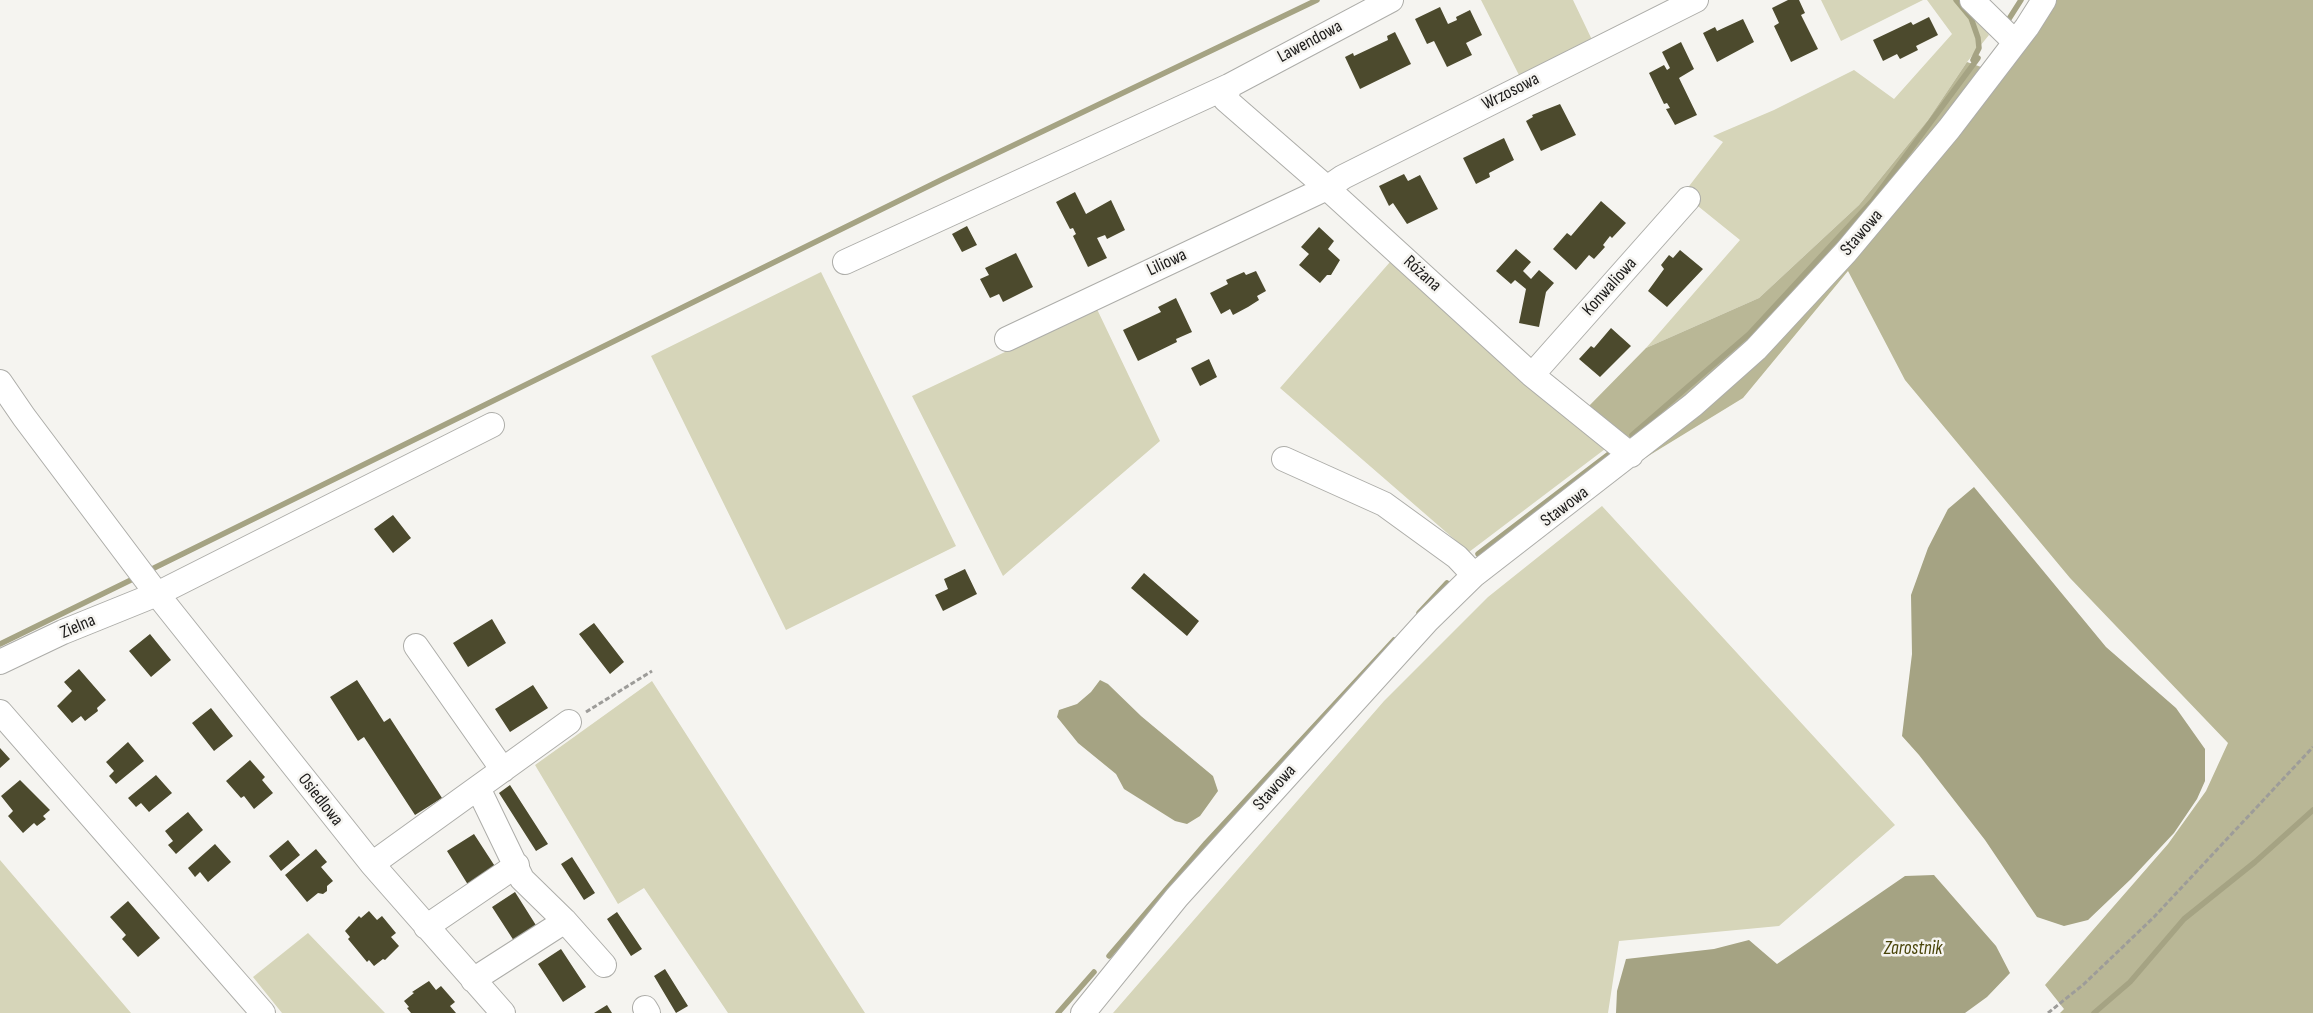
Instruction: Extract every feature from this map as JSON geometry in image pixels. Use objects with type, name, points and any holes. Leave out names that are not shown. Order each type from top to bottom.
[{"type":"street","name":"Lawendowa","points":[[845,262],[1229,86],[1391,0]]},
{"type":"street","name":"Wrzosowa","points":[[1327,188],[1343,177],[1696,0]]},
{"type":"street","points":[[1972,0],[2015,42]]},
{"type":"street","name":"Stawowa","points":[[1083,1013],[1177,897],[1242,823],[1427,621],[1474,575],[1631,455],[1693,405],[1756,349],[1852,245],[1949,129],[2015,42],[2044,0]]},
{"type":"street","name":"Różana","points":[[1229,86],[1226,100],[1327,188],[1532,374],[1631,455]]},
{"type":"street","name":"Liliowa","points":[[1007,338],[1327,188]]},
{"type":"street","name":"Konwaliowa","points":[[1532,374],[1688,199]]},
{"type":"street","name":"Osiedlowa","points":[[0,382],[24,417],[152,587],[372,864],[503,1013]]},
{"type":"street","name":"Zielna","points":[[0,662],[152,587],[492,425]]},
{"type":"street","points":[[1284,459],[1384,504],[1457,557],[1474,575]]},
{"type":"street","points":[[416,646],[503,770]]},
{"type":"street","points":[[0,712],[263,1013]]},
{"type":"street","points":[[372,864],[569,722]]},
{"type":"street","points":[[478,788],[522,879],[565,921],[604,965]]},
{"type":"street","points":[[426,927],[516,865]]},
{"type":"street","points":[[473,980],[565,921]]},
{"type":"path","points":[[569,722],[652,672]]},
{"type":"path","points":[[2048,1013],[2084,984],[2154,917],[2313,747]]},
{"type":"green space","points":[[1481,0],[1573,0],[1594,44],[1521,79]]},
{"type":"green space","points":[[1821,0],[1923,0],[1841,41]]},
{"type":"green space","points":[[1927,0],[1963,0],[1989,35],[1967,62],[1928,120],[1859,205],[1759,298],[1646,348],[1740,240],[1683,194],[1723,142],[1713,136],[1774,110],[1854,70],[1894,99],[1952,34]]},
{"type":"green space","points":[[1390,262],[1525,384],[1609,446],[1469,552],[1280,388]]},
{"type":"green space","points":[[821,272],[956,546],[786,630],[651,356]]},
{"type":"green space","points":[[1095,305],[1160,441],[1003,576],[912,396],[1005,352],[1003,348]]},
{"type":"green space","points":[[1602,506],[1895,825],[1779,926],[1619,941],[1608,1013],[1113,1013],[1384,701],[1488,597]]},
{"type":"green space","points":[[652,681],[865,1013],[728,1013],[644,888],[618,904],[535,765]]},
{"type":"green space","points":[[0,860],[131,1013],[0,1013]]},
{"type":"green space","points":[[308,933],[385,1013],[282,1013],[253,977]]},
{"type":"shaded area","points":[[2051,0],[2313,0],[2313,1013],[2060,1013],[2064,1009],[2045,985],[2168,844],[2206,791],[2228,743],[2070,578],[1905,380],[1848,271],[1743,398],[1645,458],[1587,408],[1646,348],[1759,298],[1859,205],[1928,120],[1967,62],[2001,74]]},
{"type":"water","points":[[1974,487],[2106,647],[2176,708],[2205,749],[2205,781],[2197,799],[2174,833],[2131,879],[2088,920],[2064,926],[2037,917],[1985,840],[1902,736],[1912,654],[1911,595],[1928,548],[1948,509]]},
{"type":"water","points":[[1100,680],[1108,684],[1141,716],[1213,776],[1218,791],[1200,816],[1187,824],[1175,821],[1124,789],[1116,774],[1078,743],[1057,717],[1059,710],[1077,704],[1091,692]]},
{"type":"water","name":"Zarostnik","points":[[1934,875],[1996,946],[2010,973],[1987,997],[1965,1013],[1616,1013],[1617,991],[1626,959],[1714,949],[1749,940],[1777,964],[1905,876]]},
{"type":"building","points":[[1788,0],[1799,0],[1805,13],[1801,15],[1818,49],[1791,62],[1774,26],[1779,23],[1772,8]]},
{"type":"building","points":[[1440,7],[1448,24],[1457,20],[1456,17],[1470,10],[1482,35],[1466,43],[1472,55],[1447,67],[1434,41],[1427,44],[1415,19]]},
{"type":"building","points":[[1929,17],[1938,35],[1916,46],[1918,50],[1900,59],[1897,54],[1883,61],[1873,40],[1911,22],[1913,25]]},
{"type":"building","points":[[1743,19],[1754,42],[1717,62],[1703,33],[1715,27],[1717,31]]},
{"type":"building","points":[[1395,32],[1411,64],[1360,89],[1345,57],[1353,53],[1354,56],[1388,40],[1387,36]]},
{"type":"building","points":[[1681,42],[1694,69],[1679,78],[1697,115],[1675,125],[1666,109],[1670,108],[1667,103],[1664,104],[1649,73],[1664,65],[1667,70],[1670,68],[1662,52]]},
{"type":"building","points":[[1560,104],[1576,135],[1541,151],[1526,121],[1533,117],[1532,115]]},
{"type":"building","points":[[1504,138],[1514,160],[1489,173],[1490,177],[1476,184],[1463,158]]},
{"type":"building","points":[[1404,174],[1408,181],[1420,175],[1438,209],[1407,224],[1393,203],[1389,206],[1379,186]]},
{"type":"building","points":[[1075,192],[1086,214],[1111,200],[1125,230],[1107,239],[1105,235],[1097,238],[1107,258],[1088,267],[1073,236],[1076,234],[1073,228],[1070,229],[1056,202]]},
{"type":"building","points":[[1601,201],[1626,223],[1612,238],[1610,236],[1603,245],[1605,247],[1594,259],[1589,255],[1576,270],[1553,249],[1567,233],[1571,236]]},
{"type":"building","points":[[967,226],[977,245],[962,252],[952,234]]},
{"type":"building","points":[[1319,227],[1334,241],[1328,249],[1340,260],[1331,275],[1327,275],[1320,283],[1299,265],[1309,254],[1301,247]]},
{"type":"building","points":[[1516,249],[1531,262],[1523,271],[1531,279],[1539,270],[1554,283],[1546,292],[1539,327],[1519,323],[1526,289],[1515,280],[1511,284],[1496,271]]},
{"type":"building","points":[[1680,250],[1703,269],[1667,307],[1648,291],[1664,269],[1661,265],[1669,255],[1673,258]]},
{"type":"building","points":[[1016,253],[1033,287],[1003,302],[999,294],[990,298],[980,279],[989,275],[985,268]]},
{"type":"building","points":[[1256,271],[1266,291],[1257,296],[1259,300],[1233,315],[1230,309],[1221,314],[1210,293],[1228,284],[1226,280],[1244,272],[1246,275]]},
{"type":"building","points":[[1176,298],[1192,332],[1176,339],[1177,342],[1138,361],[1123,330],[1161,312],[1158,307]]},
{"type":"building","points":[[1611,328],[1631,346],[1600,377],[1579,359],[1591,346],[1594,348]]},
{"type":"building","points":[[1209,359],[1217,377],[1200,386],[1191,368]]},
{"type":"building","points":[[393,515],[411,538],[393,553],[374,529]]},
{"type":"building","points":[[965,569],[977,594],[943,611],[935,595],[948,589],[944,579]]},
{"type":"building","points":[[1144,573],[1199,621],[1187,636],[1131,588]]},
{"type":"building","points":[[492,619],[506,643],[468,667],[453,643]]},
{"type":"building","points":[[594,623],[624,662],[610,674],[579,634]]},
{"type":"building","points":[[150,634],[171,660],[151,677],[129,651]]},
{"type":"building","points":[[79,669],[106,700],[97,708],[98,711],[85,721],[81,716],[72,723],[57,706],[72,691],[64,682]]},
{"type":"building","points":[[357,680],[384,722],[390,718],[442,798],[415,815],[364,737],[358,741],[330,697]]},
{"type":"building","points":[[533,685],[548,708],[510,732],[495,709]]},
{"type":"building","points":[[211,708],[233,736],[214,751],[192,723]]},
{"type":"building","points":[[128,742],[144,761],[116,784],[109,776],[114,771],[106,762]]},
{"type":"building","points":[[0,748],[10,759],[0,768]]},
{"type":"building","points":[[250,760],[265,777],[262,780],[273,793],[254,809],[244,796],[241,798],[226,781]]},
{"type":"building","points":[[156,775],[172,793],[149,812],[141,803],[136,807],[128,798]]},
{"type":"building","points":[[20,780],[50,810],[43,816],[46,819],[37,826],[34,823],[23,833],[8,816],[13,811],[1,796]]},
{"type":"building","points":[[510,785],[548,844],[536,851],[499,793]]},
{"type":"building","points":[[188,812],[203,830],[176,854],[168,845],[173,841],[165,831]]},
{"type":"building","points":[[474,834],[498,871],[470,888],[447,851]]},
{"type":"building","points":[[288,840],[300,855],[281,871],[269,856]]},
{"type":"building","points":[[215,844],[231,862],[208,882],[200,872],[195,877],[188,868]]},
{"type":"building","points":[[316,849],[327,862],[321,867],[333,881],[327,886],[327,891],[323,894],[318,893],[307,902],[285,875]]},
{"type":"building","points":[[572,857],[595,893],[584,900],[561,864]]},
{"type":"building","points":[[515,892],[539,930],[516,944],[492,907]]},
{"type":"building","points":[[128,901],[160,938],[138,957],[122,939],[126,935],[110,917]]},
{"type":"building","points":[[369,911],[377,920],[382,916],[396,933],[391,937],[399,946],[385,960],[383,959],[374,966],[369,960],[367,962],[348,939],[350,937],[345,931],[359,916],[361,918]]},
{"type":"building","points":[[617,912],[642,949],[631,956],[607,919]]},
{"type":"building","points":[[561,949],[586,987],[563,1002],[538,964]]},
{"type":"building","points":[[665,969],[688,1006],[676,1013],[654,976]]},
{"type":"building","points":[[429,981],[436,990],[441,986],[455,1002],[450,1006],[456,1013],[411,1013],[404,1001],[414,993],[412,992]]},
{"type":"building","points":[[607,1005],[612,1013],[594,1013]]},
{"type":"waterway","points":[[152,569],[943,179],[1317,0]]},
{"type":"waterway","points":[[1956,0],[1971,18],[1978,38],[1979,48],[1973,60]]},
{"type":"waterway","points":[[2007,22],[2021,0]]},
{"type":"waterway","points":[[1632,435],[1749,334],[1873,200],[1978,58]]},
{"type":"waterway","points":[[1478,554],[1613,451]]},
{"type":"waterway","points":[[0,644],[135,578]]},
{"type":"waterway","points":[[1419,613],[1447,583]]},
{"type":"waterway","points":[[1109,956],[1206,843],[1394,640]]},
{"type":"waterway","points":[[2094,1013],[2130,982],[2184,919],[2255,862],[2313,810]]},
{"type":"waterway","points":[[1058,1013],[1094,972]]}]
